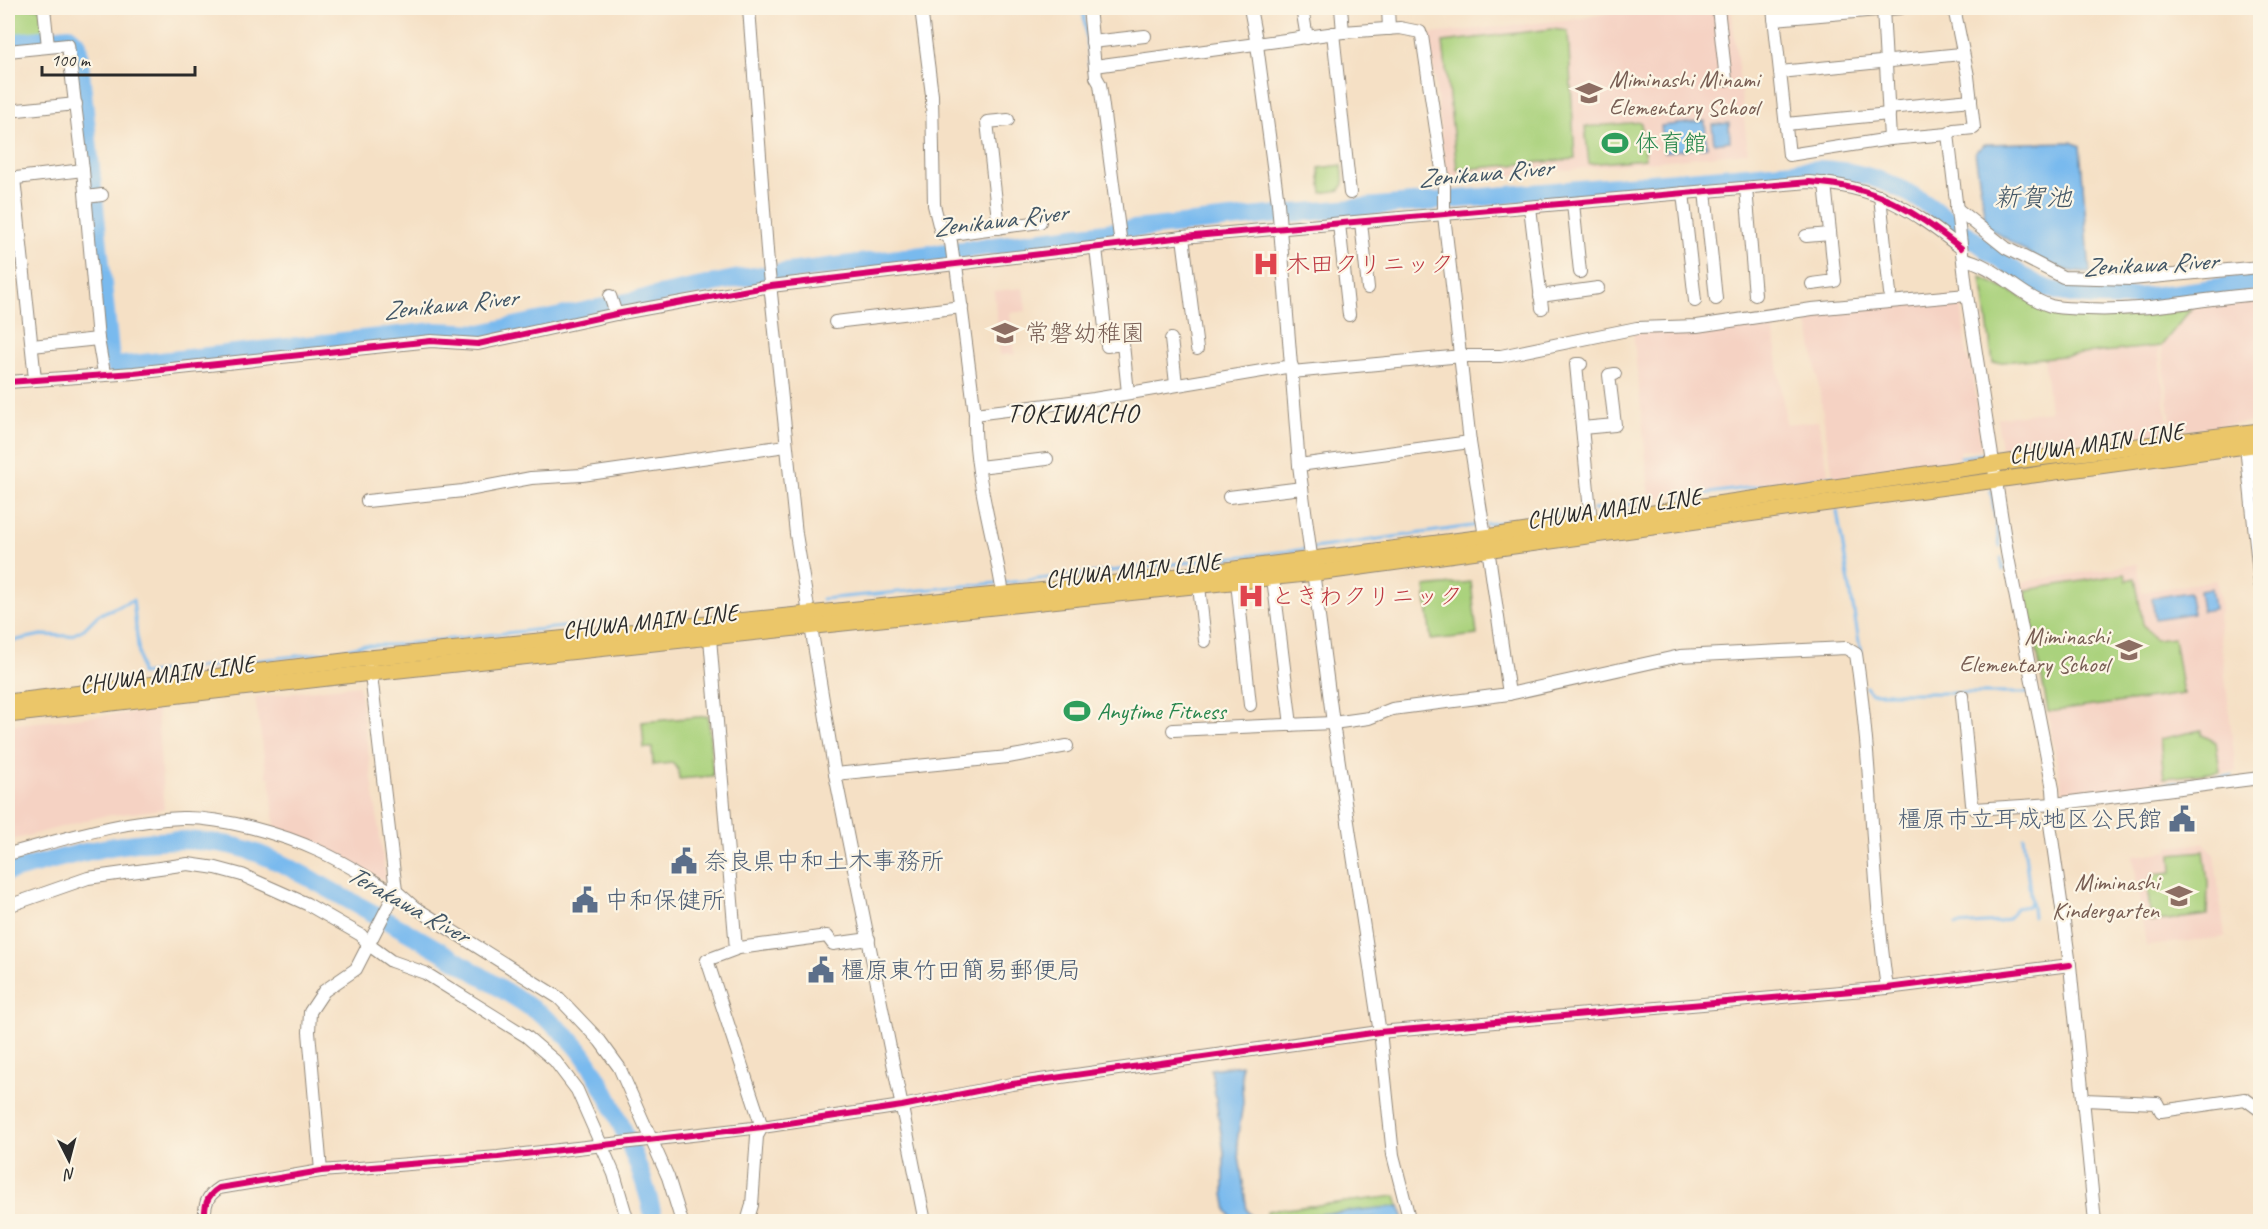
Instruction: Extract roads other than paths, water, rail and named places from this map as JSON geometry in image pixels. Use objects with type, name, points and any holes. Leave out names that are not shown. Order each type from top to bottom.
[{"type":"main road","name":"CHUWA MAIN LINE","points":[[8,715],[370,666],[710,638],[1002,586],[1312,557],[1995,472],[2260,431]]},
{"type":"main road","name":"CHUWA MAIN LINE","points":[[1485,534],[1590,514],[2253,445]]},
{"type":"main road","name":"CHUWA MAIN LINE","points":[[8,702],[810,620],[1238,582],[1273,578],[1312,557]]},
{"type":"street","points":[[44,8],[47,40]]},
{"type":"street","points":[[749,8],[786,446],[810,620],[835,774],[925,1221]]},
{"type":"street","points":[[921,8],[932,95],[934,205],[948,240],[962,307],[979,467],[1002,586]]},
{"type":"street","points":[[1089,8],[1095,66],[1100,84],[1121,242]]},
{"type":"street","points":[[1250,8],[1278,206],[1302,488],[1333,723],[1367,937],[1393,1155],[1410,1221]]},
{"type":"street","points":[[1302,8],[1307,38]]},
{"type":"street","points":[[1341,8],[1338,32],[1350,193]]},
{"type":"street","points":[[1388,8],[1389,29]]},
{"type":"street","points":[[1718,8],[1726,80]]},
{"type":"street","points":[[1883,8],[1890,139]]},
{"type":"street","points":[[1901,8],[1774,13],[1789,155],[1890,139],[1948,134],[1954,130],[1974,128],[1954,8]]},
{"type":"street","points":[[1095,66],[1338,32],[1389,29],[1421,34],[1425,39],[1444,183],[1442,194],[1470,442],[1509,694]]},
{"type":"street","points":[[1092,42],[1145,36]]},
{"type":"street","points":[[8,51],[47,40],[68,45],[86,197],[98,339],[104,373]]},
{"type":"street","points":[[1780,72],[1961,54]]},
{"type":"street","points":[[1786,124],[1971,100]]},
{"type":"street","points":[[8,111],[76,104]]},
{"type":"street","points":[[999,228],[987,122],[1008,120]]},
{"type":"street","points":[[1948,134],[1967,295],[1995,472],[2054,804],[2050,824],[2070,965],[2085,1100],[2095,1221]]},
{"type":"street","points":[[35,379],[11,178],[83,170]]},
{"type":"street","points":[[1812,284],[1835,281],[1825,183]]},
{"type":"street","points":[[8,382],[104,373],[135,373],[430,341],[478,344],[615,312],[771,285],[1096,248],[1121,242],[1280,225],[1339,224],[1444,212],[1573,204],[1705,191],[1825,183],[1854,187],[1905,207],[1976,261],[2025,293],[2051,306],[2128,311],[2260,294]]},
{"type":"street","points":[[1746,188],[1755,295]]},
{"type":"street","points":[[1705,191],[1716,299]]},
{"type":"street","points":[[1683,193],[1695,301]]},
{"type":"street","points":[[86,197],[102,195]]},
{"type":"street","points":[[1880,196],[1890,293]]},
{"type":"street","points":[[1573,204],[1580,272]]},
{"type":"street","points":[[1530,207],[1541,302],[1598,288]]},
{"type":"street","points":[[1957,212],[2006,248],[2063,277],[2126,280],[2260,267]]},
{"type":"street","points":[[948,240],[999,228],[1040,222]]},
{"type":"street","points":[[1361,222],[1368,288]]},
{"type":"street","points":[[1339,224],[1349,315]]},
{"type":"street","points":[[1806,236],[1830,234]]},
{"type":"street","points":[[1183,237],[1197,349]]},
{"type":"street","points":[[1096,248],[1107,346],[1123,344],[1128,393]]},
{"type":"street","points":[[975,414],[1292,369],[1336,370],[1462,356],[1519,353],[1637,328],[1697,326],[1812,309],[1967,295]]},
{"type":"street","points":[[610,297],[615,312]]},
{"type":"street","points":[[835,322],[962,307]]},
{"type":"street","points":[[32,346],[98,339]]},
{"type":"street","points":[[1171,339],[1176,384]]},
{"type":"street","points":[[1581,364],[1576,364],[1590,514]]},
{"type":"street","points":[[1582,428],[1615,425],[1609,375],[1615,374]]},
{"type":"street","points":[[1299,465],[1470,442]]},
{"type":"street","points":[[2253,445],[2260,584]]},
{"type":"street","points":[[367,501],[463,491],[531,478],[582,475],[786,446]]},
{"type":"street","points":[[979,467],[1047,459]]},
{"type":"street","points":[[1229,497],[1302,488]]},
{"type":"street","points":[[1273,578],[1291,725]]},
{"type":"street","points":[[1238,582],[1250,705]]},
{"type":"street","points":[[1199,586],[1205,641]]},
{"type":"street","points":[[710,638],[736,949]]},
{"type":"street","points":[[1173,730],[1333,723],[1369,718],[1392,709],[1509,694],[1680,656],[1846,648],[1856,654],[1862,694],[1877,918],[1887,988]]},
{"type":"street","points":[[321,1171],[310,1012],[324,991],[356,969],[395,895],[370,666]]},
{"type":"street","points":[[1962,696],[1972,804],[1975,809],[2054,804],[2260,778]]},
{"type":"street","points":[[835,774],[1008,758],[1067,746]]},
{"type":"street","points":[[8,854],[94,831],[144,821],[184,818],[255,830],[319,851],[387,889],[559,998],[600,1041],[619,1067],[668,1177],[682,1221]]},
{"type":"street","points":[[8,906],[88,878],[150,868],[203,865],[242,875],[307,904],[361,935],[391,961],[425,973],[526,1036],[555,1061],[577,1090],[604,1146],[628,1221]]},
{"type":"street","points":[[747,1221],[752,1204],[757,1136],[762,1127],[707,960],[736,949],[827,936],[833,944],[869,939]]},
{"type":"street","points":[[205,1221],[205,1203],[210,1193],[219,1188],[321,1171],[604,1146],[762,1127],[902,1106],[1012,1083],[1378,1032],[1887,988],[2070,965]]},
{"type":"street","points":[[2085,1100],[2157,1103],[2161,1112],[2245,1099],[2260,1110]]},
{"type":"water","points":[[1705,121],[1707,147],[1664,152],[1661,126]]},
{"type":"water","points":[[1729,123],[1730,141],[1714,143],[1712,125]]},
{"type":"water","name":"新賀池","points":[[2071,142],[2080,146],[2090,273],[2062,269],[2048,264],[1986,226],[1975,152],[1985,144]]},
{"type":"water","points":[[2211,588],[2214,609],[2202,611],[2199,590]]},
{"type":"water","points":[[2189,592],[2193,613],[2155,619],[2152,598]]},
{"type":"water","points":[[1241,1065],[1243,1103],[1237,1142],[1247,1210],[1254,1220],[1271,1221],[1235,1221],[1227,1211],[1224,1194],[1224,1152],[1211,1069]]},
{"type":"water","points":[[1399,1206],[1405,1221],[1379,1221],[1376,1218],[1311,1221],[1311,1215]]},
{"type":"waterway","points":[[1083,8],[1091,77]]},
{"type":"waterway","name":"Zenikawa River","points":[[8,43],[69,36],[78,44],[111,360],[115,366],[435,331],[481,333],[739,278],[1114,231],[1270,215],[1819,169],[1872,177],[1914,196],[2022,276],[2053,290],[2078,295],[2130,297],[2260,281]]},
{"type":"waterway","name":"Zenikawa River","points":[[1952,223],[1953,231]]},
{"type":"waterway","points":[[1961,457],[1984,454]]},
{"type":"waterway","points":[[1680,497],[1833,476]]},
{"type":"waterway","points":[[1991,491],[2000,547]]},
{"type":"waterway","points":[[1593,510],[1631,504]]},
{"type":"waterway","points":[[1486,524],[1586,511]]},
{"type":"waterway","points":[[1837,511],[1861,654]]},
{"type":"waterway","points":[[1314,548],[1479,525]]},
{"type":"waterway","points":[[1004,583],[1307,549]]},
{"type":"waterway","points":[[2001,558],[2003,570]]},
{"type":"waterway","points":[[822,599],[997,583]]},
{"type":"waterway","points":[[8,642],[41,635],[70,636],[84,629],[98,615],[133,600],[141,674],[339,651],[362,645],[394,645],[581,625]]},
{"type":"waterway","points":[[1866,687],[1871,693],[2029,693]]},
{"type":"waterway","points":[[2069,796],[2232,776]]},
{"type":"waterway","points":[[1956,925],[2000,922],[2008,919],[2016,908],[2028,906],[2031,901],[2023,837],[2033,916]]},
{"type":"waterway","name":"Terakawa River","points":[[8,872],[132,843],[183,840],[218,843],[243,849],[262,855],[302,874],[467,967],[533,1009],[570,1039],[589,1063],[624,1131],[643,1181],[654,1222]]},
{"type":"place","name":"Miminashi Minami Elementary School","points":[[1589,93]]},
{"type":"place","name":"体育館","points":[[1615,143]]},
{"type":"place","name":"木田クリニック","points":[[1266,264]]},
{"type":"place","name":"常磐幼稚園","points":[[1005,333]]},
{"type":"place","name":"ときわクリニック","points":[[1251,596]]},
{"type":"place","name":"Miminashi Elementary School","points":[[2129,650]]},
{"type":"place","name":"Anytime Fitness","points":[[1077,711]]},
{"type":"place","name":"橿原市立耳成地区公民館","points":[[2182,819]]},
{"type":"place","name":"奈良県中和土木事務所","points":[[684,861]]},
{"type":"place","name":"Miminashi Kindergarten","points":[[2179,896]]},
{"type":"place","name":"中和保健所","points":[[585,900]]},
{"type":"place","name":"橿原東竹田簡易郵便局","points":[[821,970]]},
{"type":"district","name":"TOKIWACHO","points":[[1073,413]]}]
